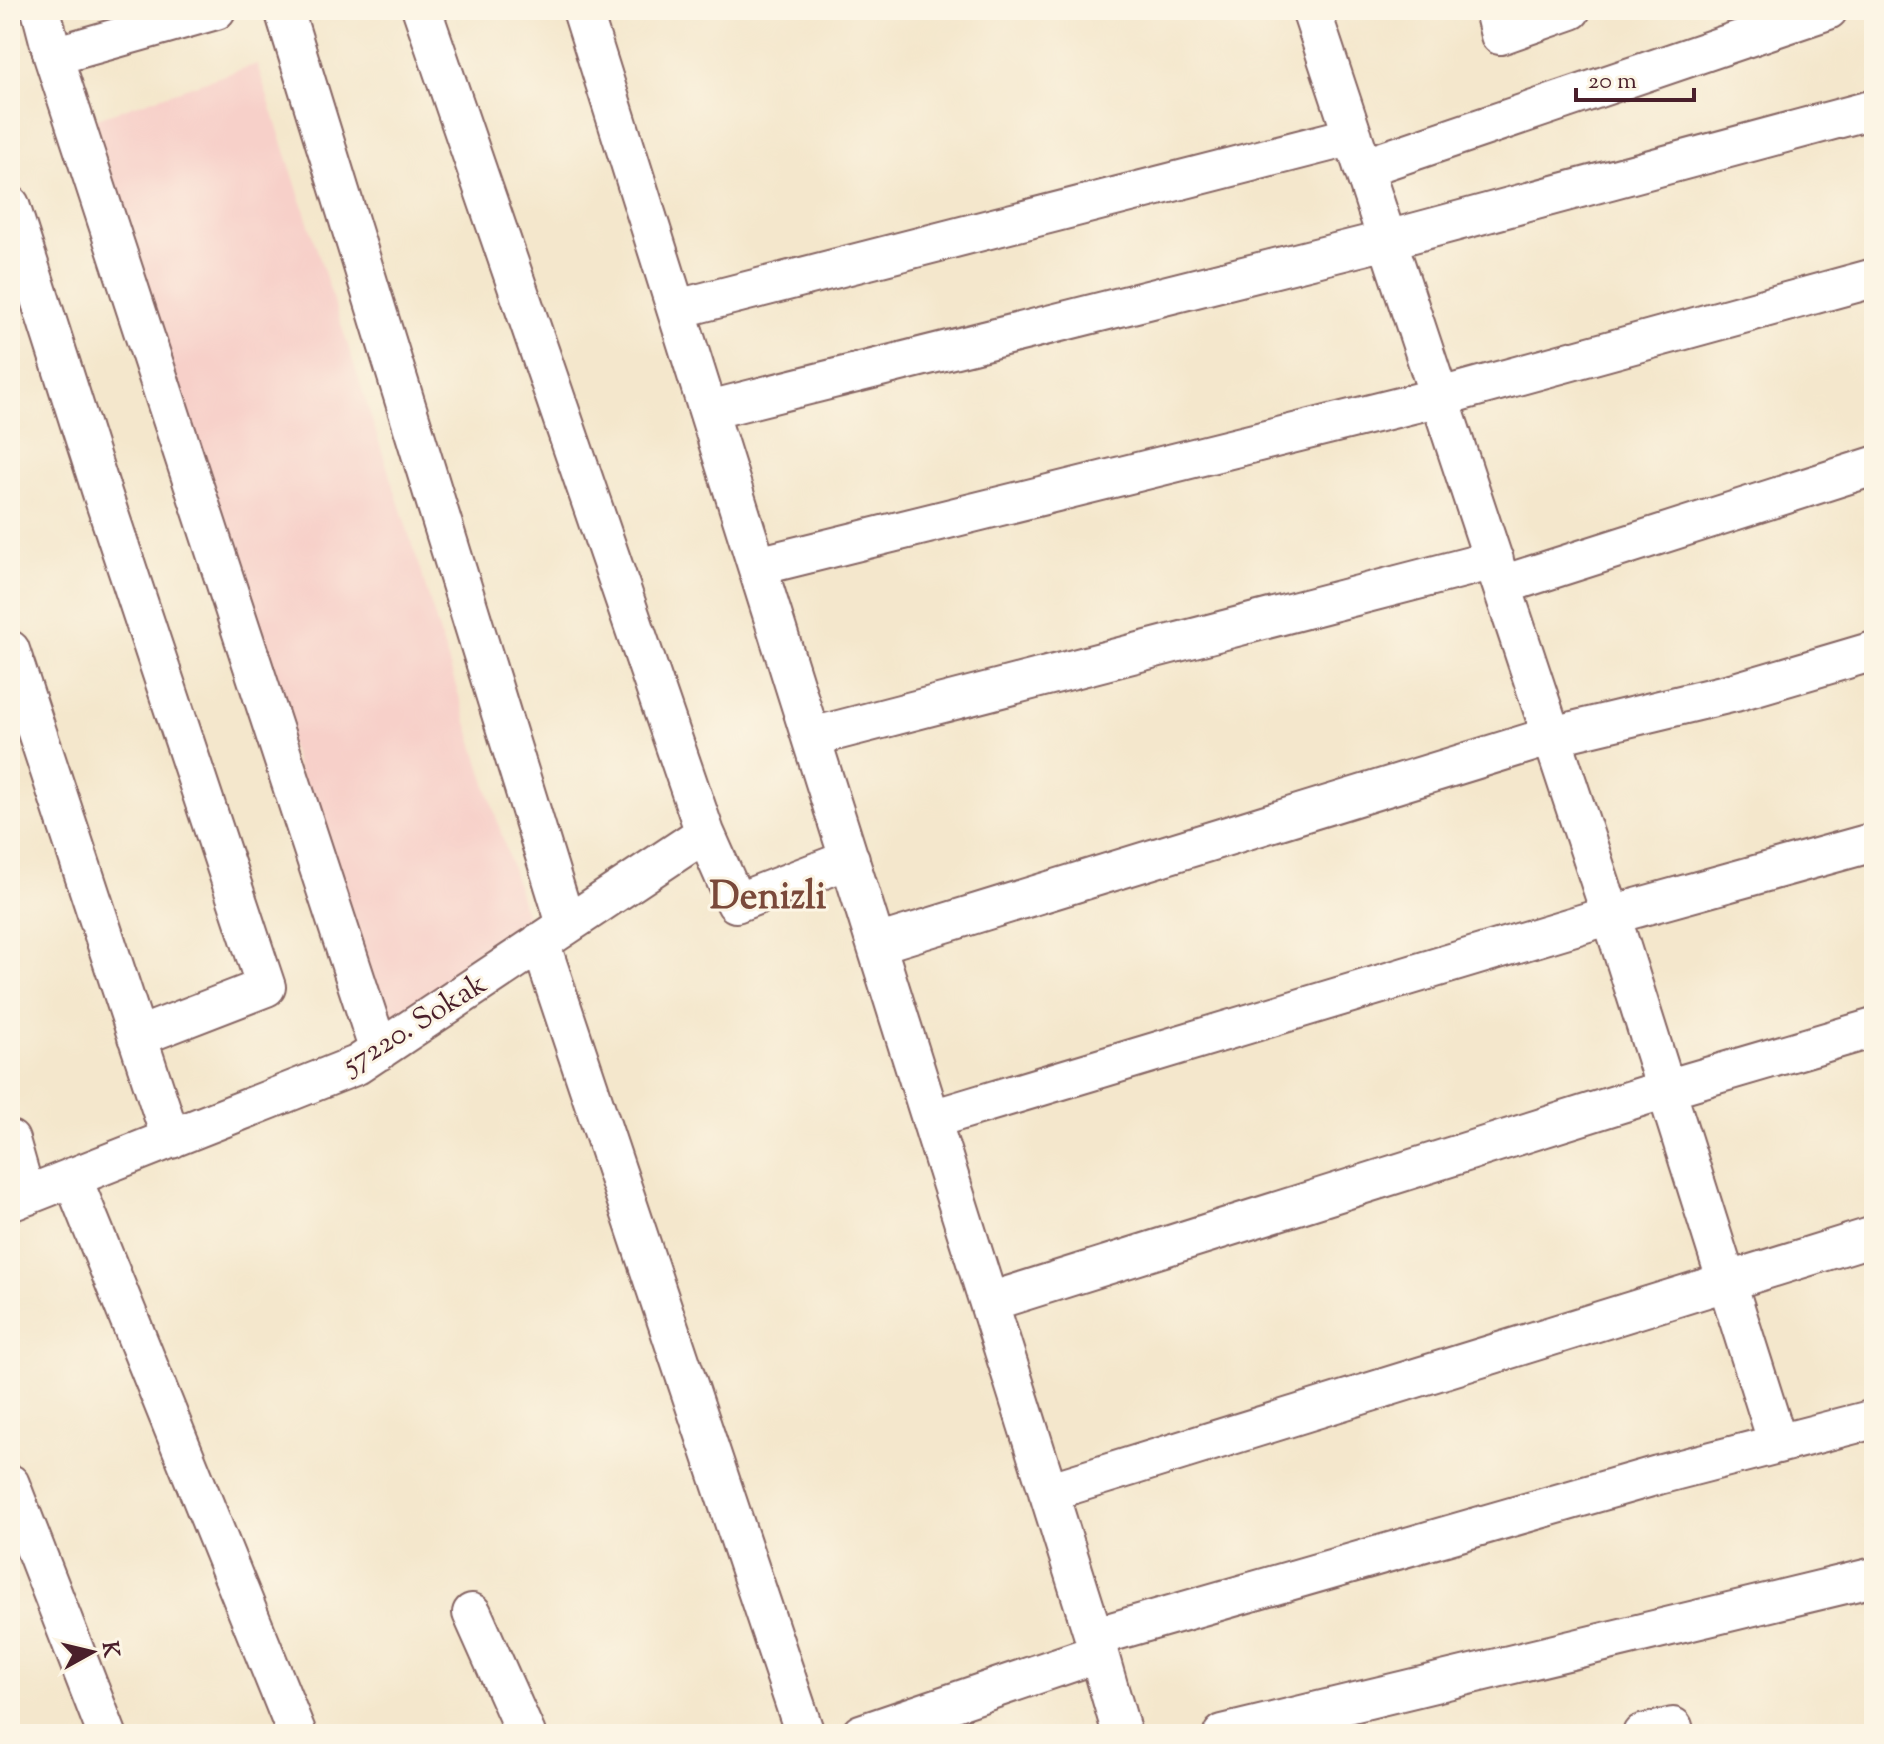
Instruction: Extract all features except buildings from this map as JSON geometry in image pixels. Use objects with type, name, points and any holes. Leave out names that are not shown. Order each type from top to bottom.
[{"type":"street","points":[[41,10],[53,56],[379,1051]]},
{"type":"street","points":[[53,56],[216,10]]},
{"type":"street","points":[[284,10],[553,933],[805,1734]]},
{"type":"street","points":[[422,10],[705,833],[736,903],[850,859]]},
{"type":"street","points":[[582,10],[932,1119],[1122,1734]]},
{"type":"street","points":[[1311,10],[1611,915],[1778,1444]]},
{"type":"street","points":[[1494,10],[1500,35],[1571,10]]},
{"type":"street","points":[[677,309],[1358,152],[1828,10]]},
{"type":"street","points":[[709,410],[1387,240],[1874,109]]},
{"type":"street","points":[[10,205],[111,523],[266,987],[137,1037]]},
{"type":"street","points":[[758,566],[1440,397],[1874,278]]},
{"type":"street","points":[[812,737],[1498,572],[1874,466]]},
{"type":"street","points":[[10,650],[171,1139]]},
{"type":"street","points":[[877,944],[1552,736],[1735,692],[1874,651]]},
{"type":"street","name":"57220. Sokak","points":[[18,1199],[357,1065],[705,833]]},
{"type":"street","points":[[932,1119],[1611,915],[1874,842]]},
{"type":"street","points":[[989,1302],[1666,1089],[1874,1028]]},
{"type":"street","points":[[10,1140],[18,1199]]},
{"type":"street","points":[[72,1177],[297,1734]]},
{"type":"street","points":[[1048,1492],[1874,1236]]},
{"type":"street","points":[[861,1734],[1096,1645],[1658,1475],[1874,1419]]},
{"type":"street","points":[[10,1484],[107,1734]]},
{"type":"street","points":[[1223,1734],[1874,1577]]},
{"type":"street","points":[[472,1613],[526,1734]]},
{"type":"street","points":[[1642,1734],[1673,1727],[1675,1734]]},
{"type":"shaded area","points":[[257,64],[415,553],[542,966],[377,1023],[94,119]]},
{"type":"district","name":"Denizli","points":[[768,895]]}]
